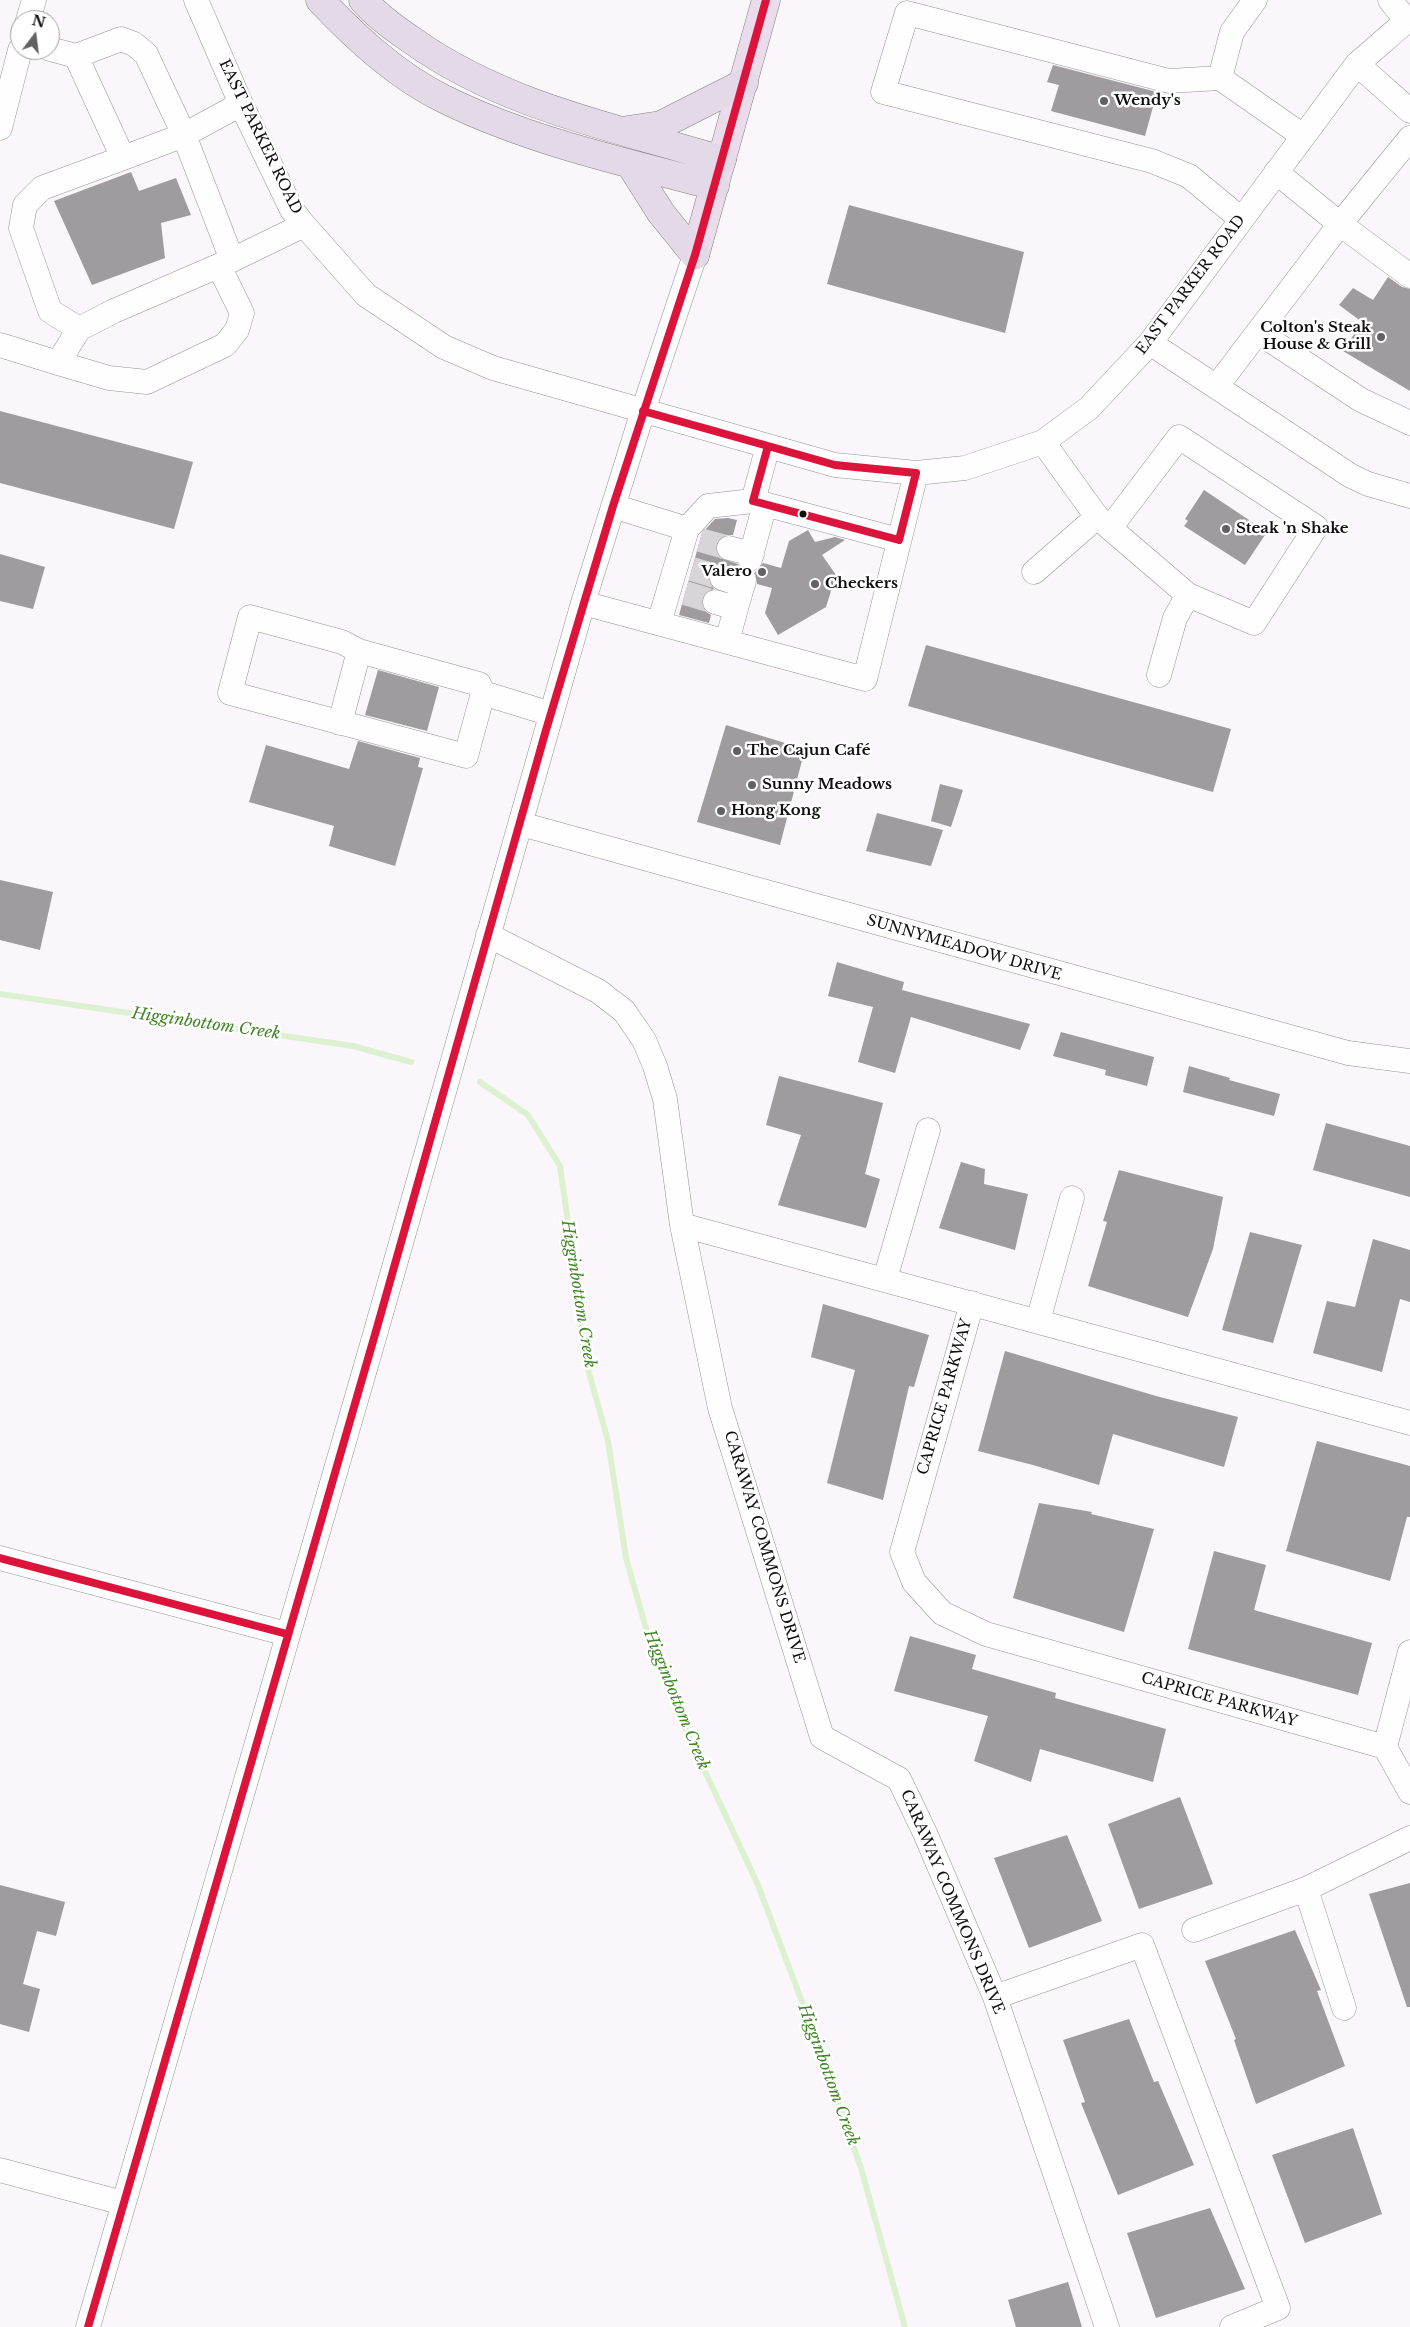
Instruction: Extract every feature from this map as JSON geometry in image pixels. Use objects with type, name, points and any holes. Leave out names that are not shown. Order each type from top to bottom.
[{"type":"highway","points":[[320,0],[350,31],[398,70],[443,98],[516,130],[630,164],[715,186]]},
{"type":"highway","points":[[363,0],[384,20],[417,45],[453,68],[485,84],[534,104],[722,160]]},
{"type":"highway","points":[[624,130],[661,125],[744,83]]},
{"type":"highway","points":[[630,164],[661,213],[695,255]]},
{"type":"main road","points":[[695,255],[766,0]]},
{"type":"street","name":"EAST PARKER ROAD","points":[[196,0],[241,104],[292,210],[366,295],[444,347],[493,368],[835,465],[916,473],[965,468],[1043,442],[1089,408],[1150,343],[1357,64],[1408,19]]},
{"type":"street","points":[[1220,78],[1232,32],[1255,0]]},
{"type":"street","points":[[1390,0],[1408,19]]},
{"type":"street","points":[[1241,219],[1189,176],[1152,161],[883,92],[910,7],[1169,81],[1220,78],[1303,136]]},
{"type":"street","points":[[0,346],[109,378],[146,382],[225,345],[237,330],[242,313],[184,135],[146,54],[134,44],[121,39],[76,56],[60,52]]},
{"type":"street","points":[[76,56],[123,158]]},
{"type":"street","points":[[0,128],[17,60]]},
{"type":"street","points":[[1357,64],[1410,111]]},
{"type":"street","points":[[79,329],[50,311],[20,228],[25,205],[42,188],[184,135],[241,104]]},
{"type":"street","points":[[1217,386],[1340,224],[1410,138]]},
{"type":"street","points":[[1276,172],[1340,224],[1410,276]]},
{"type":"street","points":[[58,363],[79,329],[114,311],[226,263],[304,225]]},
{"type":"street","points":[[88,2327],[521,824],[550,714],[612,506],[695,255]]},
{"type":"street","points":[[1258,332],[1361,400],[1410,423]]},
{"type":"street","points":[[1150,343],[1352,476],[1368,484],[1410,496]]},
{"type":"street","points":[[1034,572],[1103,523],[1179,437],[1316,527],[1254,623],[1188,595],[1103,523],[1043,442]]},
{"type":"street","points":[[727,641],[726,605],[742,571],[759,502],[768,446]]},
{"type":"street","points":[[583,603],[865,678],[916,473]]},
{"type":"street","points":[[659,623],[677,591],[691,535],[708,506],[759,502],[899,540]]},
{"type":"street","points":[[612,506],[691,535]]},
{"type":"street","points":[[729,548],[742,571]]},
{"type":"street","points":[[1159,675],[1175,618],[1188,595]]},
{"type":"street","points":[[250,617],[342,642],[359,651],[479,684],[483,693],[466,756],[230,693],[250,617]]},
{"type":"street","points":[[340,722],[359,651]]},
{"type":"street","points":[[483,693],[550,714]]},
{"type":"street","name":"SUNNYMEADOW DRIVE","points":[[521,824],[1348,1053],[1410,1061]]},
{"type":"street","points":[[488,935],[598,991],[624,1011],[635,1024],[656,1066],[665,1099],[682,1225]]},
{"type":"street","points":[[885,1280],[928,1130]]},
{"type":"street","points":[[1038,1321],[1072,1198]]},
{"type":"street","name":"CAPRICE PARKWAY","points":[[682,1225],[972,1303],[902,1552],[914,1582],[942,1613],[986,1634],[1385,1746]]},
{"type":"street","name":"CARAWAY COMMONS DRIVE","points":[[682,1225],[720,1408],[822,1737],[899,1779],[925,1833],[995,1998],[1107,2327]]},
{"type":"street","points":[[972,1303],[1410,1423]]},
{"type":"street","points":[[0,1558],[287,1634]]},
{"type":"street","points":[[1410,1652],[1385,1746],[1410,1792]]},
{"type":"street","points":[[1194,1930],[1306,1889],[1410,1838]]},
{"type":"street","points":[[1306,1889],[1344,2008]]},
{"type":"street","points":[[995,1998],[1142,1945],[1278,2308],[1232,2327]]},
{"type":"street","points":[[0,2170],[123,2204]]},
{"type":"building","name":"Wendy's","points":[[1053,65],[1157,92],[1145,136],[1051,111],[1059,85],[1047,82]]},
{"type":"building","points":[[131,172],[139,191],[176,178],[191,215],[161,223],[165,258],[92,285],[54,201]]},
{"type":"building","points":[[849,205],[1024,252],[1005,333],[827,284]]},
{"type":"building","name":"Colton's Steak House & Grill","points":[[1388,277],[1402,287],[1410,289],[1410,391],[1343,351],[1362,322],[1339,305],[1353,288],[1373,300]]},
{"type":"building","points":[[0,411],[193,462],[174,529],[0,483]]},
{"type":"building","name":"Steak 'n Shake","points":[[1204,490],[1267,532],[1245,565],[1184,526],[1188,521],[1185,519]]},
{"type":"building","points":[[728,518],[737,520],[733,535],[726,535],[720,538],[716,544],[716,551],[720,558],[738,564],[739,567],[719,565],[709,573],[709,581],[714,589],[705,592],[702,605],[705,611],[711,615],[709,623],[679,615],[702,533],[715,519]]},
{"type":"building","points":[[808,530],[815,542],[835,537],[845,540],[822,555],[836,575],[826,607],[778,635],[765,613],[772,588],[757,584],[755,572],[763,563],[781,568],[789,541]]},
{"type":"building","points":[[0,554],[45,567],[33,609],[0,601]]},
{"type":"building","points":[[926,645],[1231,729],[1213,792],[908,706]]},
{"type":"building","points":[[378,670],[439,687],[427,731],[365,715]]},
{"type":"building","name":"Sunny Meadows","points":[[726,725],[805,749],[780,845],[697,822]]},
{"type":"building","points":[[358,741],[420,758],[418,767],[423,768],[395,866],[329,846],[334,826],[249,802],[266,745],[349,769]]},
{"type":"building","points":[[940,784],[963,790],[951,827],[931,821]]},
{"type":"building","points":[[877,813],[943,830],[931,866],[866,851]]},
{"type":"building","points":[[0,880],[53,892],[40,950],[0,940]]},
{"type":"building","points":[[837,962],[904,982],[902,990],[1030,1024],[1020,1050],[911,1017],[895,1073],[858,1062],[873,1007],[828,996]]},
{"type":"building","points":[[1061,1032],[1154,1057],[1147,1086],[1105,1075],[1106,1070],[1053,1056]]},
{"type":"building","points":[[1189,1066],[1230,1078],[1229,1080],[1280,1094],[1274,1116],[1183,1092]]},
{"type":"building","points":[[779,1076],[883,1103],[865,1174],[880,1179],[866,1228],[778,1205],[801,1135],[766,1125]]},
{"type":"building","points":[[1326,1123],[1410,1146],[1410,1197],[1313,1170]]},
{"type":"building","points":[[961,1162],[985,1169],[984,1184],[1028,1194],[1015,1250],[939,1228]]},
{"type":"building","points":[[1119,1170],[1223,1197],[1213,1249],[1188,1317],[1088,1286],[1107,1222],[1103,1221]]},
{"type":"building","points":[[1250,1232],[1302,1245],[1273,1343],[1222,1330]]},
{"type":"building","points":[[1373,1239],[1410,1250],[1410,1302],[1400,1299],[1382,1372],[1313,1353],[1327,1301],[1355,1307]]},
{"type":"building","points":[[823,1304],[929,1335],[914,1387],[909,1386],[883,1500],[827,1483],[855,1370],[811,1357]]},
{"type":"building","points":[[1005,1351],[1156,1396],[1238,1417],[1224,1467],[1113,1434],[1099,1485],[978,1451]]},
{"type":"building","points":[[1317,1441],[1410,1466],[1410,1517],[1407,1517],[1390,1581],[1286,1551]]},
{"type":"building","points":[[1039,1503],[1092,1512],[1091,1514],[1154,1529],[1124,1632],[1013,1598]]},
{"type":"building","points":[[1214,1551],[1266,1565],[1254,1610],[1372,1643],[1358,1695],[1188,1649]]},
{"type":"building","points":[[910,1636],[976,1655],[972,1669],[1056,1693],[1055,1698],[1166,1729],[1153,1782],[1040,1749],[1031,1782],[974,1761],[988,1716],[894,1691]]},
{"type":"building","points":[[1180,1797],[1213,1884],[1139,1909],[1108,1824]]},
{"type":"building","points":[[1067,1835],[1102,1921],[1029,1948],[994,1858]]},
{"type":"building","points":[[1410,1883],[1410,2007],[1407,2007],[1369,1894]]},
{"type":"building","points":[[0,1885],[65,1902],[56,1936],[37,1931],[23,1984],[40,1989],[29,2032],[0,2024]]},
{"type":"building","points":[[1295,1930],[1321,1990],[1317,1991],[1345,2066],[1256,2104],[1234,2040],[1236,2039],[1205,1961]]},
{"type":"building","points":[[1129,2019],[1154,2082],[1158,2081],[1194,2165],[1118,2195],[1081,2103],[1085,2102],[1063,2040]]},
{"type":"building","points":[[1353,2128],[1382,2214],[1305,2243],[1272,2155]]},
{"type":"building","points":[[1210,2208],[1245,2289],[1156,2318],[1127,2233]]},
{"type":"building","points":[[1068,2282],[1082,2327],[1016,2327],[1008,2300]]},
{"type":"waterway","name":"Higginbottom Creek","points":[[0,994],[353,1046],[411,1062]]},
{"type":"waterway","name":"Higginbottom Creek","points":[[480,1082],[528,1115],[560,1166],[575,1271],[583,1351],[608,1441],[626,1558],[651,1646],[689,1737],[758,1885],[813,2031],[861,2168],[905,2327]]},
{"type":"tunnel","points":[[700,540],[729,548]]},
{"type":"tunnel","points":[[692,569],[722,578]]},
{"type":"tunnel","points":[[685,593],[715,602]]},
{"type":"transit line","points":[[88,2327],[376,1331],[546,730],[613,506],[695,255],[766,0]]},
{"type":"transit line","points":[[643,411],[768,446]]},
{"type":"transit line","points":[[768,446],[835,465],[916,473],[899,540],[753,501],[768,446]]},
{"type":"transit line","points":[[0,1558],[287,1634]]},
{"type":"place","name":"Wendy's","points":[[1104,101]]},
{"type":"place","name":"Colton's Steak House & Grill","points":[[1381,337]]},
{"type":"place","name":"Steak 'n Shake","points":[[1226,529]]},
{"type":"place","name":"Valero","points":[[762,572]]},
{"type":"place","name":"Checkers","points":[[815,584]]},
{"type":"place","name":"The Cajun Café","points":[[737,751]]},
{"type":"place","name":"Sunny Meadows","points":[[752,785]]},
{"type":"place","name":"Hong Kong","points":[[721,811]]}]
